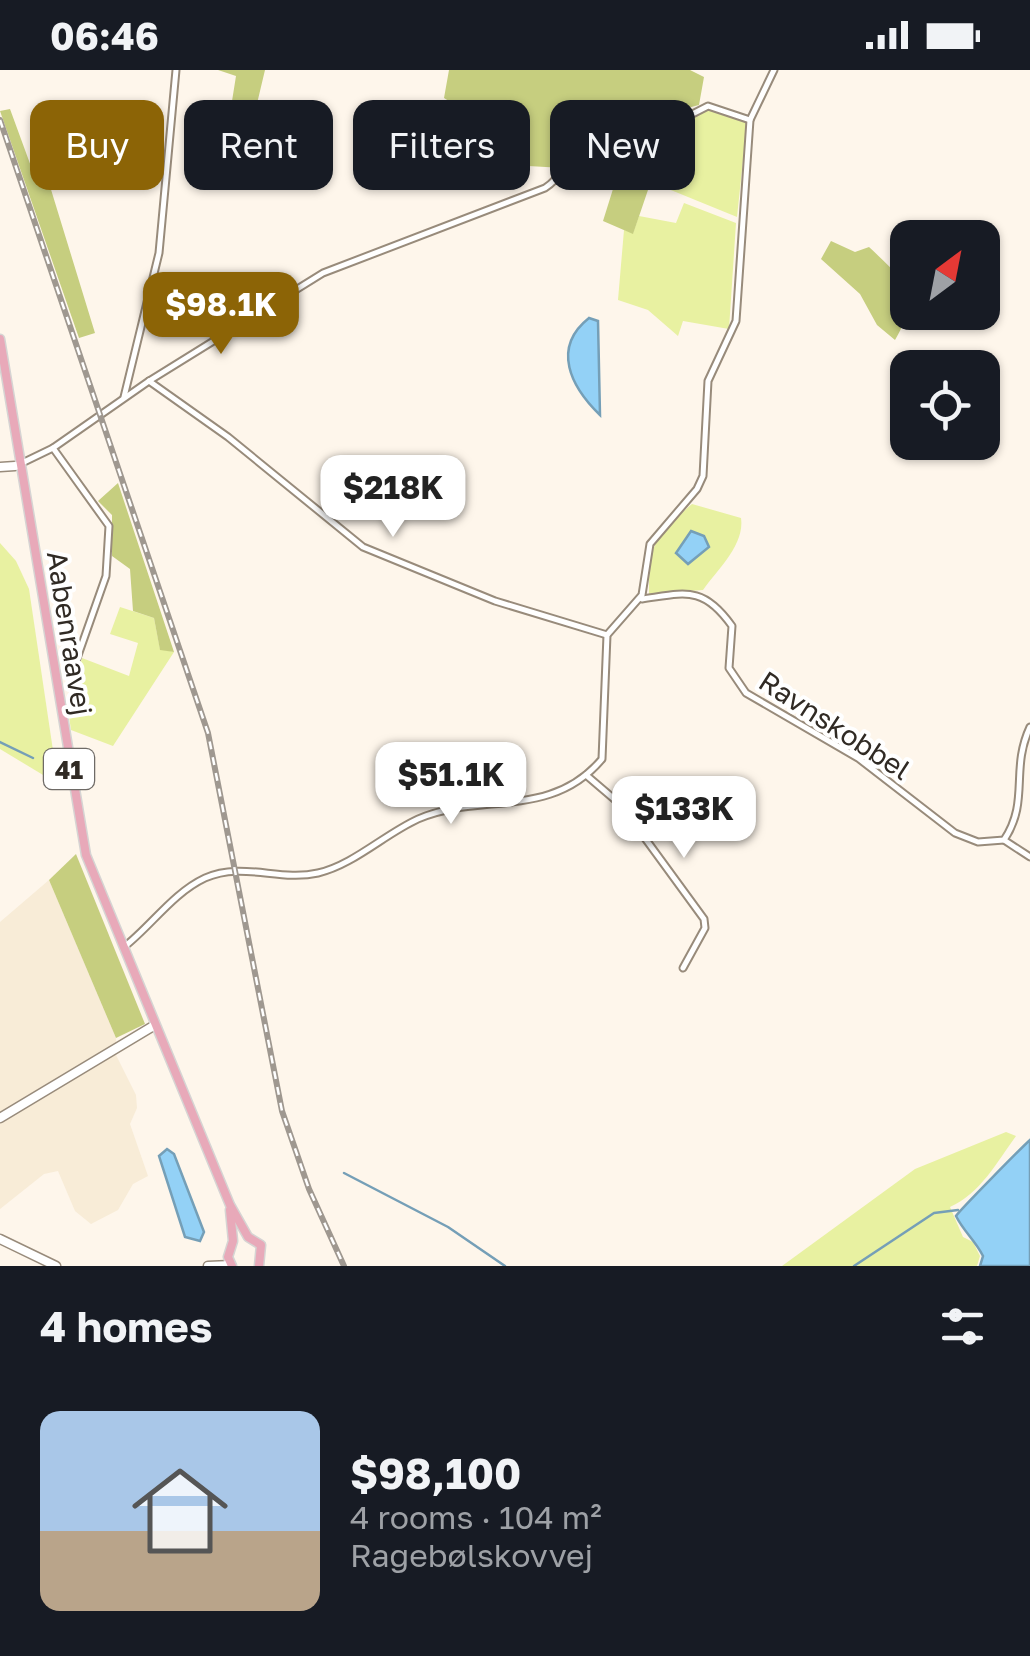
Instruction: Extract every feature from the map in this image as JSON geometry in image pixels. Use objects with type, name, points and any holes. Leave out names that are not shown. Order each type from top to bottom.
[{"type":"main road","name":"Aabenraavej","points":[[0,339],[80,832],[94,880],[122,949],[230,1205],[248,1236]]},
{"type":"main road","name":"Aabenraavej","points":[[230,1205],[233,1241]]},
{"type":"main road","points":[[233,1241],[248,1236]]},
{"type":"main road","name":"41","points":[[248,1236],[263,1250],[259,1266]]},
{"type":"main road","name":"41","points":[[228,1252],[233,1241]]},
{"type":"main road","points":[[228,1252],[232,1265]]},
{"type":"street","points":[[124,398],[159,253],[176,70]]},
{"type":"street","points":[[122,949],[187,888],[206,878],[235,870],[320,873],[416,820],[449,810],[525,802],[586,775],[604,751],[602,670],[607,635],[640,598],[650,544],[697,490],[703,476],[708,382],[736,321],[750,120],[774,70]]},
{"type":"street","points":[[0,467],[18,465],[53,448],[149,381],[323,273],[545,188],[568,166],[578,133],[590,115],[670,126],[708,106],[750,120]]},
{"type":"street","points":[[149,381],[228,436],[363,547],[495,601],[607,635]]},
{"type":"street","points":[[53,448],[109,526],[106,576],[75,664]]},
{"type":"street","name":"Ravnskobbel","points":[[640,598],[684,592],[702,596],[732,626],[730,668],[746,693],[858,758],[955,833],[978,842],[1004,840]]},
{"type":"street","points":[[1030,727],[1020,753],[1023,808],[1004,840],[1030,857]]},
{"type":"street","points":[[586,775],[620,804],[704,919],[705,928],[683,968]]},
{"type":"street","points":[[0,1118],[155,1025]]},
{"type":"street","points":[[0,1238],[56,1266]]},
{"type":"street","points":[[209,1266],[228,1252]]},
{"type":"street","points":[[209,1266],[232,1265]]},
{"type":"shaded area","points":[[49,880],[116,1038],[116,1055],[136,1095],[137,1108],[130,1124],[148,1176],[133,1184],[118,1210],[91,1224],[75,1211],[58,1171],[44,1174],[0,1209],[0,922]]},
{"type":"green space","points":[[218,70],[265,70],[258,100],[232,100],[236,76]]},
{"type":"green space","points":[[449,70],[690,70],[704,77],[699,105],[695,106],[695,100],[550,100],[550,167],[530,166],[530,100],[444,98]]},
{"type":"green space","points":[[10,109],[30,164],[30,190],[51,190],[95,333],[79,338],[0,111]]},
{"type":"green space","points":[[708,109],[747,122],[737,217],[671,190],[695,190],[695,115]]},
{"type":"green space","points":[[613,190],[648,190],[633,234],[603,221]]},
{"type":"green space","points":[[684,203],[736,223],[729,329],[683,321],[678,336],[648,310],[618,300],[624,230],[633,233],[639,216],[676,223]]},
{"type":"green space","points":[[831,241],[855,252],[869,247],[890,268],[890,330],[900,330],[895,340],[877,325],[860,294],[821,259]]},
{"type":"green space","points":[[118,483],[174,652],[160,650],[154,618],[133,611],[130,569],[112,556],[112,515],[98,501]]},
{"type":"green space","points":[[692,504],[741,518],[739,538],[703,590],[649,594],[650,563],[656,542]]},
{"type":"green space","points":[[0,543],[16,561],[29,589],[58,784],[0,749]]},
{"type":"green space","points":[[120,607],[154,618],[160,649],[174,652],[113,746],[71,730],[68,709],[82,658],[129,676],[138,643],[110,634]]},
{"type":"green space","points":[[76,854],[145,1024],[116,1038],[49,880]]},
{"type":"green space","points":[[1006,1132],[1016,1136],[995,1166],[979,1186],[950,1207],[963,1237],[973,1242],[980,1256],[977,1266],[782,1266],[915,1169]]},
{"type":"water","points":[[589,318],[598,321],[600,415],[581,392],[569,367],[571,342]]},
{"type":"water","points":[[691,531],[704,536],[709,547],[688,564],[676,553]]},
{"type":"water","points":[[1030,1140],[1030,1266],[980,1266],[983,1256],[956,1216]]},
{"type":"water","points":[[167,1149],[174,1154],[204,1232],[200,1241],[185,1237],[159,1156]]},
{"type":"waterway","points":[[0,742],[33,758]]},
{"type":"waterway","points":[[344,1173],[448,1227],[505,1266]]},
{"type":"waterway","points":[[854,1266],[934,1213],[958,1210]]},
{"type":"railway","points":[[0,120],[208,733],[282,1111],[309,1189],[344,1266]]}]
